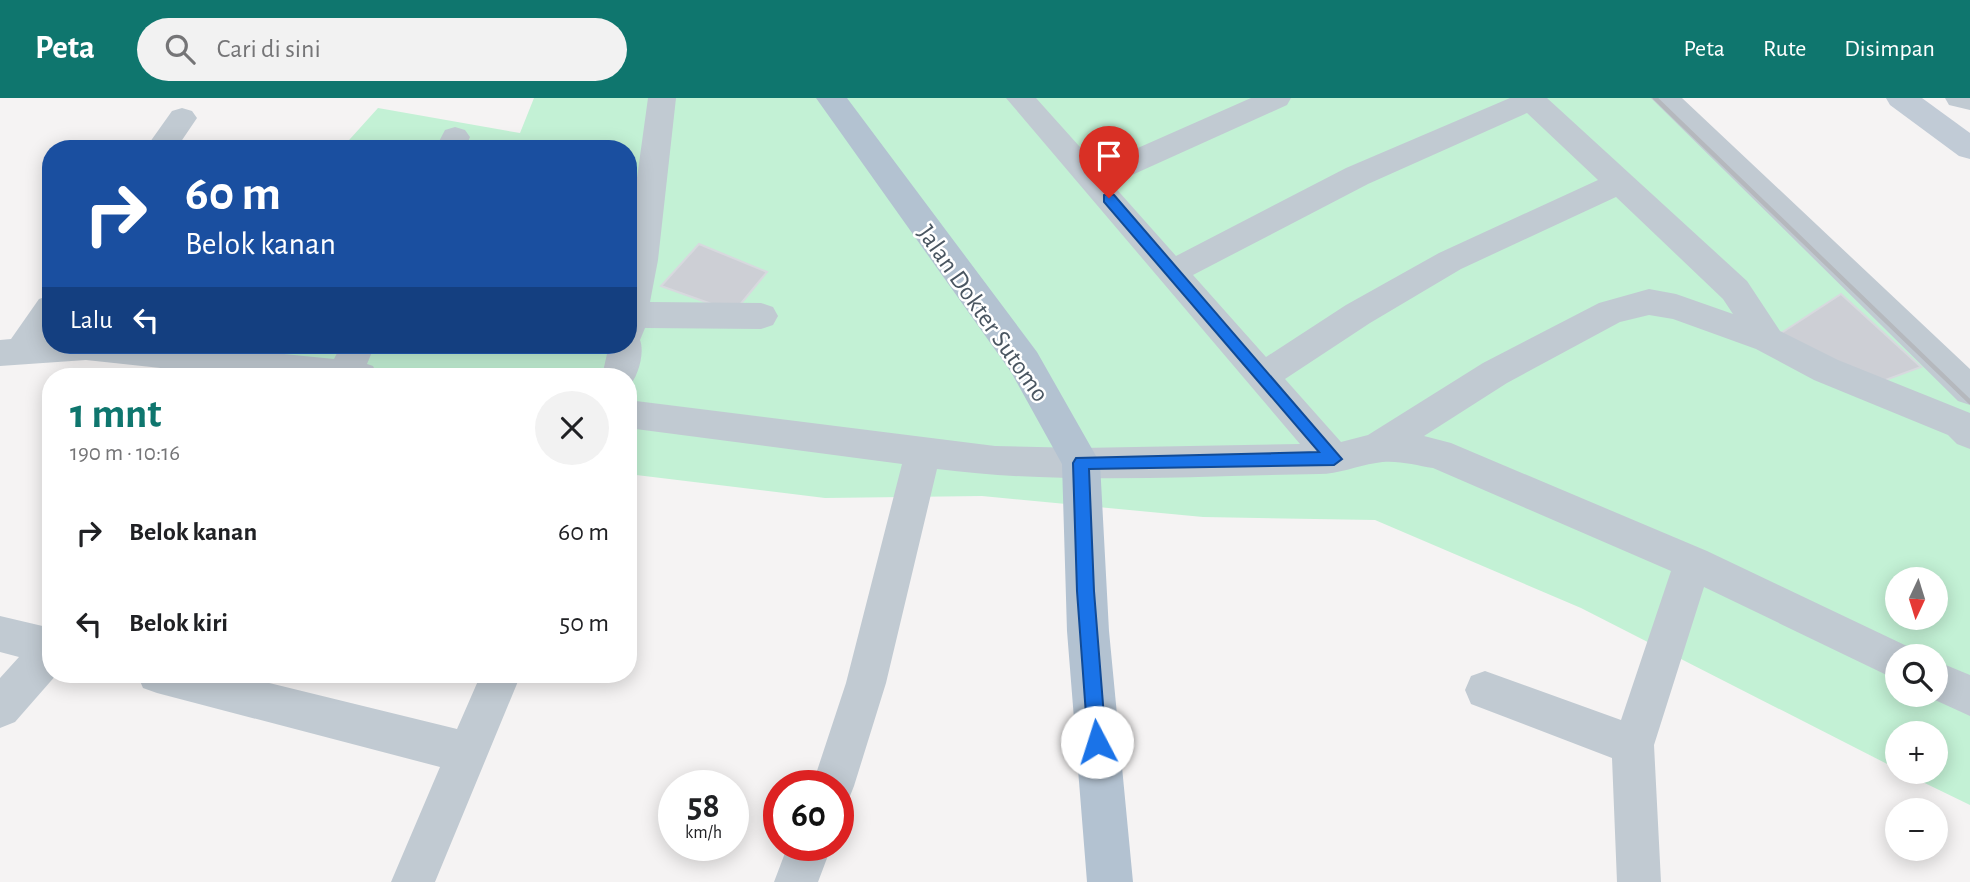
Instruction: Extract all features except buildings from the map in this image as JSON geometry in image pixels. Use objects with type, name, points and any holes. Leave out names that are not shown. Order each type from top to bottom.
[{"type":"main road","name":"Jalan Dokter Sutomo","points":[[831,98],[1024,362],[1081,463],[1088,631],[1110,882]]},
{"type":"main road","points":[[1901,98],[1970,148]]},
{"type":"street","points":[[637,287],[662,98]]},
{"type":"street","points":[[1020,98],[1334,459]]},
{"type":"street","points":[[1665,98],[1970,391]]},
{"type":"street","points":[[1959,98],[1970,100]]},
{"type":"street","points":[[1093,180],[1272,99]]},
{"type":"street","points":[[1172,272],[1357,176],[1530,99],[1735,290],[1768,340]]},
{"type":"street","points":[[166,140],[182,118]]},
{"type":"street","points":[[1263,376],[1358,314],[1450,261],[1620,183]]},
{"type":"street","points":[[637,415],[995,461],[1081,463],[1334,459],[1378,447],[1495,373],[1623,307],[1649,302],[1662,303],[1768,340],[1826,370],[1961,425],[1970,434]]},
{"type":"street","points":[[637,329],[761,316]]},
{"type":"street","points":[[10,352],[42,318]]},
{"type":"street","points":[[10,352],[42,350]]},
{"type":"street","points":[[191,354],[355,365]]},
{"type":"street","points":[[1378,447],[1407,448],[1438,454],[1693,563],[1885,655]]},
{"type":"street","points":[[837,770],[866,683],[923,453]]},
{"type":"street","points":[[1639,882],[1633,746],[1693,563]]},
{"type":"street","points":[[0,634],[42,646]]},
{"type":"street","points":[[0,708],[42,659]]},
{"type":"street","points":[[192,683],[468,753]]},
{"type":"street","points":[[413,882],[497,683]]},
{"type":"street","points":[[1948,686],[1970,696]]},
{"type":"street","points":[[1485,690],[1633,746]]},
{"type":"street","points":[[796,882],[804,861]]},
{"type":"green space","points":[[534,98],[1674,98],[1970,378],[1970,805],[1927,784],[1948,784],[1948,721],[1885,721],[1885,763],[1581,608],[1375,520],[1203,517],[982,496],[825,498],[637,475],[637,368],[221,368],[227,354],[637,354],[637,140],[349,140],[378,108],[520,133]]},
{"type":"railway","points":[[1655,98],[1970,402]]},
{"type":"route","points":[[1097,742],[1085,591],[1081,463],[1334,459],[1109,198]]}]
